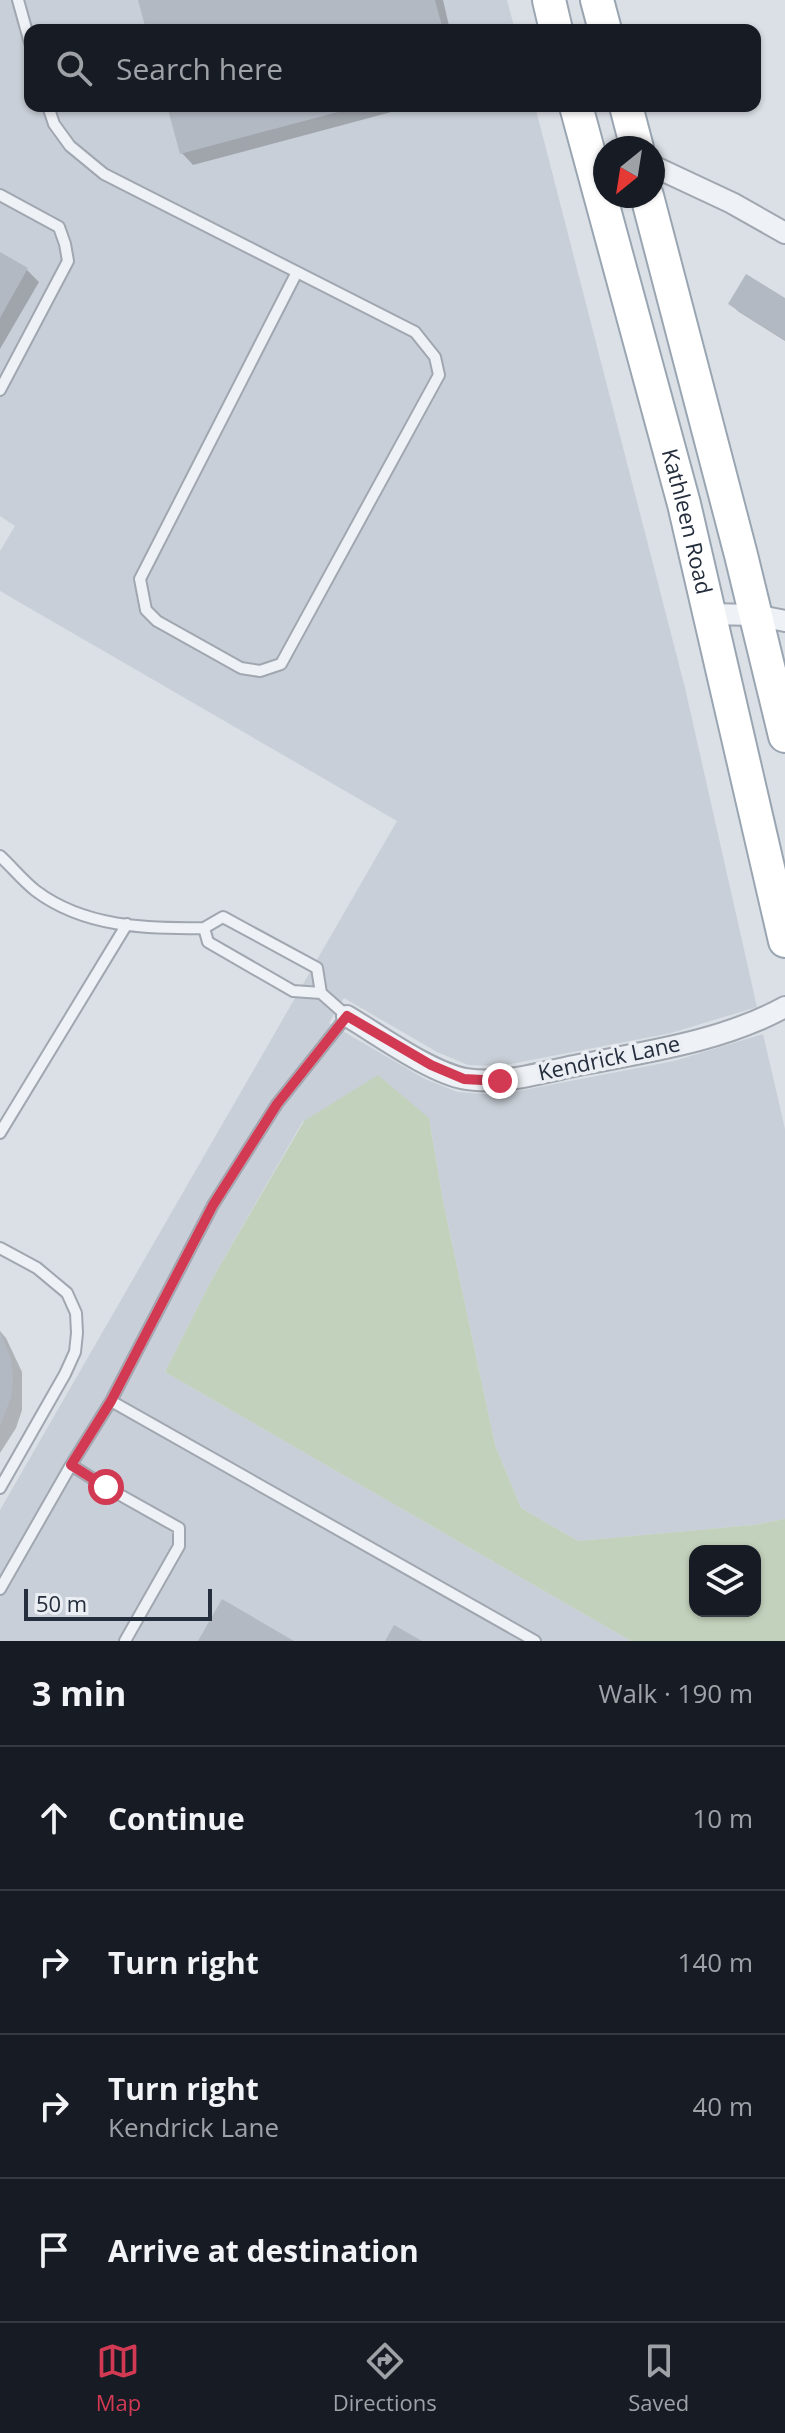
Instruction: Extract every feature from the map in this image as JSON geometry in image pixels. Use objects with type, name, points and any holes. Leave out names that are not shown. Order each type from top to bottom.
[{"type":"main road","points":[[549,0],[555,24]]},
{"type":"main road","points":[[597,0],[603,24]]},
{"type":"main road","name":"Kathleen Road","points":[[578,112],[684,504],[785,941]]},
{"type":"main road","points":[[628,112],[634,136]]},
{"type":"main road","name":"Kathleen Road","points":[[650,208],[770,618],[785,736]]},
{"type":"street","points":[[665,172],[732,203],[785,233]]},
{"type":"street","points":[[709,614],[770,618]]},
{"type":"street","name":"Kendrick Lane","points":[[347,1016],[431,1065],[464,1079],[500,1081],[673,1047],[755,1023],[785,1007]]},
{"type":"lane","points":[[18,0],[25,24]]},
{"type":"lane","points":[[50,112],[54,124],[70,146],[104,174],[297,272],[415,332],[435,357],[439,375],[281,664],[260,671],[241,668],[157,621],[146,610],[140,579],[297,272]]},
{"type":"lane","points":[[0,195],[59,227],[68,261],[0,390]]},
{"type":"lane","points":[[0,856],[36,891],[90,920],[160,929],[204,928],[223,917],[317,968],[321,993]]},
{"type":"lane","points":[[0,1133],[127,924]]},
{"type":"lane","points":[[0,1589],[111,1401],[213,1205],[277,1104],[347,1016],[321,993],[293,991],[208,942],[204,928]]},
{"type":"lane","points":[[0,1248],[37,1268],[67,1293],[76,1313],[77,1333],[75,1352],[65,1374],[0,1488]]},
{"type":"lane","points":[[111,1401],[535,1641]]},
{"type":"lane","points":[[71,1465],[179,1528],[179,1546],[125,1641]]},
{"type":"shaded area","points":[[0,0],[507,0],[513,24],[24,24],[24,112],[537,112],[685,688],[757,1007],[671,1033],[500,1066],[468,1065],[437,1052],[344,998],[329,1023],[425,1079],[458,1092],[498,1095],[674,1061],[763,1034],[785,1129],[785,1519],[753,1525],[578,1541],[521,1508],[495,1445],[443,1201],[429,1118],[303,1121],[211,1281],[165,1372],[631,1641],[0,1641],[0,1510],[397,821],[0,591],[0,551],[15,526],[0,516]]},
{"type":"green space","points":[[378,1075],[429,1118],[443,1201],[495,1445],[521,1508],[578,1541],[753,1525],[785,1519],[785,1641],[631,1641],[165,1372],[211,1281],[304,1121]]},
{"type":"building","points":[[138,0],[435,0],[441,24],[144,24]]},
{"type":"building","points":[[169,112],[338,112],[180,154]]},
{"type":"building","points":[[0,252],[28,268],[0,318]]},
{"type":"building","points":[[746,274],[785,298],[785,340],[728,304]]},
{"type":"building","points":[[0,1332],[11,1359],[13,1379],[11,1398],[0,1425]]},
{"type":"building","points":[[222,1599],[294,1641],[198,1641]]},
{"type":"building","points":[[394,1625],[422,1641],[385,1641]]},
{"type":"route","points":[[106,1487],[71,1465],[111,1401],[213,1205],[277,1104],[347,1016],[431,1065],[464,1079],[500,1081]]}]
